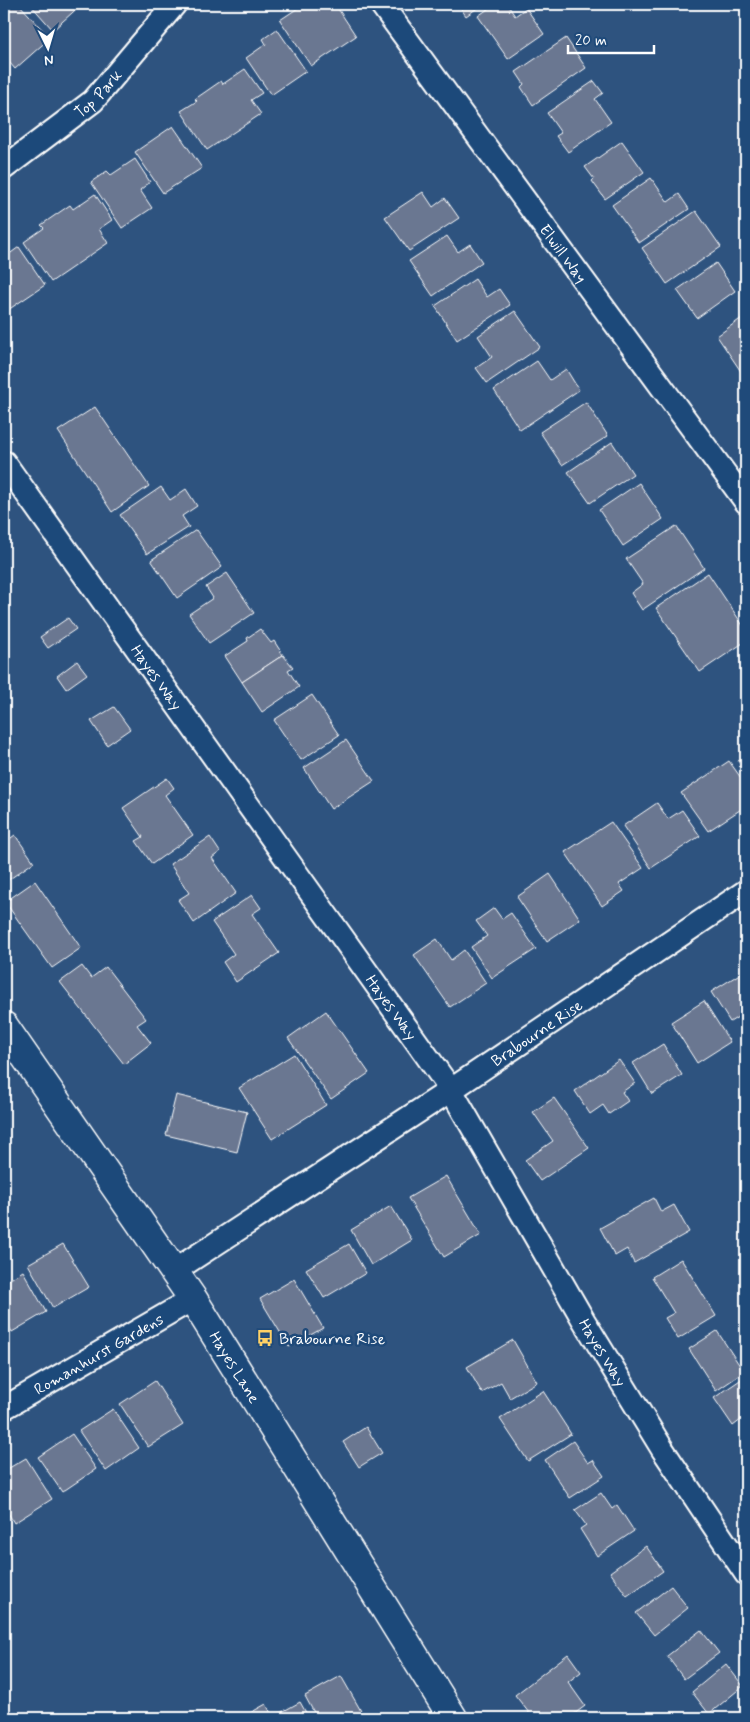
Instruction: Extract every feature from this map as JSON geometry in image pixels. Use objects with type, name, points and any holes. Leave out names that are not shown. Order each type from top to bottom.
[{"type":"main road","name":"Hayes Lane","points":[[4,1026],[193,1298],[453,1718]]},
{"type":"street","name":"Top Park","points":[[4,168],[93,101],[176,4]]},
{"type":"street","name":"Elwill Way","points":[[381,4],[746,502]]},
{"type":"street","name":"Hayes Way","points":[[4,462],[451,1090],[584,1321],[663,1450],[746,1574]]},
{"type":"street","name":"Brabourne Rise","points":[[174,1271],[451,1090],[746,891]]},
{"type":"street","name":"Romanhurst Gardens","points":[[4,1408],[193,1298]]},
{"type":"building","points":[[10,4],[19,4],[50,38],[15,69],[4,56],[4,9]]},
{"type":"building","points":[[30,4],[82,4],[53,30]]},
{"type":"building","points":[[304,4],[335,4],[356,36],[311,66],[280,20]]},
{"type":"building","points":[[458,4],[483,4],[466,16]]},
{"type":"building","points":[[495,4],[507,4],[515,16],[526,8],[544,34],[508,59],[478,16]]},
{"type":"building","points":[[277,29],[306,71],[271,95],[246,58],[266,44],[263,39]]},
{"type":"building","points":[[566,38],[586,68],[533,105],[521,87],[524,84],[516,72]]},
{"type":"building","points":[[245,69],[262,93],[251,100],[261,114],[207,150],[181,111],[197,101],[195,99],[221,81],[223,84]]},
{"type":"building","points":[[4,70],[10,79],[4,83]]},
{"type":"building","points":[[594,81],[603,93],[595,99],[611,122],[568,152],[556,136],[561,133],[547,113]]},
{"type":"building","points":[[173,126],[202,168],[163,193],[135,152]]},
{"type":"building","points":[[622,141],[644,172],[605,199],[585,167]]},
{"type":"building","points":[[135,159],[150,182],[140,190],[152,208],[122,228],[91,182],[107,171],[111,175]]},
{"type":"building","points":[[651,178],[668,202],[679,194],[689,209],[639,243],[612,205]]},
{"type":"building","points":[[423,192],[433,207],[445,198],[459,218],[409,251],[385,217]]},
{"type":"building","points":[[95,194],[112,220],[99,229],[108,243],[51,282],[24,242],[44,228],[41,225],[70,205],[73,209]]},
{"type":"building","points":[[696,211],[721,247],[667,284],[642,248]]},
{"type":"building","points":[[447,236],[458,252],[470,244],[482,262],[433,296],[409,261]]},
{"type":"building","points":[[19,247],[45,285],[8,310],[4,305],[4,258]]},
{"type":"building","points":[[716,263],[735,291],[697,318],[677,290]]},
{"type":"building","points":[[475,279],[487,297],[499,289],[510,305],[457,340],[435,306]]},
{"type":"building","points":[[515,311],[540,347],[487,383],[476,368],[492,357],[478,336]]},
{"type":"building","points":[[746,315],[746,370],[742,373],[717,336]]},
{"type":"building","points":[[537,361],[550,380],[566,369],[579,390],[520,430],[494,390]]},
{"type":"building","points":[[746,377],[746,388],[741,380]]},
{"type":"building","points":[[586,402],[608,436],[562,465],[540,432]]},
{"type":"building","points":[[95,407],[149,486],[112,512],[58,431]]},
{"type":"building","points":[[612,442],[633,474],[590,503],[568,472]]},
{"type":"building","points":[[639,483],[663,519],[623,546],[599,510]]},
{"type":"building","points":[[161,487],[170,500],[186,489],[197,506],[182,516],[189,527],[147,554],[120,515]]},
{"type":"building","points":[[676,526],[704,568],[642,610],[631,593],[643,584],[626,559]]},
{"type":"building","points":[[196,530],[222,567],[177,598],[151,560]]},
{"type":"building","points":[[227,573],[254,613],[209,643],[189,614],[213,598],[206,587]]},
{"type":"building","points":[[708,573],[746,630],[746,641],[700,672],[656,608]]},
{"type":"building","points":[[68,618],[76,629],[48,648],[40,637]]},
{"type":"building","points":[[260,629],[271,643],[274,641],[283,655],[242,682],[225,656],[248,641],[247,638]]},
{"type":"building","points":[[283,655],[293,667],[288,670],[299,687],[262,712],[242,682]]},
{"type":"building","points":[[77,661],[87,674],[66,689],[57,676]]},
{"type":"building","points":[[312,695],[339,735],[301,760],[274,720]]},
{"type":"building","points":[[114,707],[130,729],[107,745],[91,721]]},
{"type":"building","points":[[346,740],[374,781],[331,809],[304,768]]},
{"type":"building","points":[[746,755],[746,773],[738,761]]},
{"type":"building","points":[[729,761],[746,785],[746,806],[708,831],[681,793]]},
{"type":"building","points":[[167,778],[174,788],[165,795],[193,835],[152,864],[136,841],[143,837],[123,808]]},
{"type":"building","points":[[657,803],[668,819],[682,810],[700,836],[651,868],[623,826]]},
{"type":"building","points":[[611,822],[643,868],[619,884],[624,891],[602,906],[565,852]]},
{"type":"building","points":[[15,835],[34,862],[4,883],[4,843]]},
{"type":"building","points":[[210,837],[220,852],[212,858],[236,893],[194,923],[178,900],[189,893],[170,864]]},
{"type":"building","points":[[550,874],[580,919],[547,941],[517,897]]},
{"type":"building","points":[[35,881],[81,948],[52,968],[5,902]]},
{"type":"building","points":[[252,895],[261,908],[252,914],[279,953],[236,982],[223,962],[234,954],[212,922]]},
{"type":"building","points":[[494,908],[502,919],[511,913],[536,949],[492,978],[471,947],[487,936],[476,921]]},
{"type":"building","points":[[437,939],[451,960],[464,950],[486,983],[450,1007],[414,955]]},
{"type":"building","points":[[82,966],[91,978],[106,967],[146,1019],[137,1025],[151,1043],[124,1064],[60,982]]},
{"type":"building","points":[[746,970],[746,1012],[730,1022],[711,992]]},
{"type":"building","points":[[704,1001],[730,1042],[697,1063],[671,1022]]},
{"type":"building","points":[[326,1011],[369,1073],[331,1099],[288,1038]]},
{"type":"building","points":[[663,1044],[682,1075],[652,1094],[633,1063]]},
{"type":"building","points":[[294,1054],[326,1105],[272,1139],[239,1088]]},
{"type":"building","points":[[619,1060],[635,1083],[622,1092],[628,1101],[609,1114],[603,1105],[590,1114],[575,1091]]},
{"type":"building","points":[[176,1095],[247,1112],[237,1152],[166,1135]]},
{"type":"building","points":[[554,1098],[589,1148],[540,1181],[525,1160],[553,1141],[533,1112]]},
{"type":"building","points":[[446,1176],[481,1235],[444,1257],[408,1198]]},
{"type":"building","points":[[654,1198],[661,1212],[674,1205],[689,1232],[634,1263],[627,1249],[615,1256],[600,1228]]},
{"type":"building","points":[[391,1206],[412,1240],[371,1265],[351,1230]]},
{"type":"building","points":[[63,1244],[89,1287],[53,1308],[28,1264]]},
{"type":"building","points":[[349,1244],[366,1273],[324,1298],[306,1269]]},
{"type":"building","points":[[681,1259],[716,1316],[678,1339],[665,1318],[674,1313],[652,1277]]},
{"type":"building","points":[[23,1271],[46,1312],[12,1332],[4,1318],[4,1283]]},
{"type":"building","points":[[294,1279],[323,1328],[289,1347],[260,1299]]},
{"type":"building","points":[[717,1331],[744,1372],[716,1391],[689,1349]]},
{"type":"building","points":[[513,1340],[537,1382],[510,1398],[501,1382],[482,1393],[467,1367]]},
{"type":"building","points":[[746,1376],[746,1416],[733,1426],[714,1398]]},
{"type":"building","points":[[155,1381],[183,1425],[148,1447],[120,1404]]},
{"type":"building","points":[[543,1391],[571,1434],[528,1461],[500,1419]]},
{"type":"building","points":[[113,1409],[139,1448],[106,1471],[79,1431]]},
{"type":"building","points":[[366,1427],[382,1453],[359,1467],[343,1442]]},
{"type":"building","points":[[72,1434],[96,1469],[62,1492],[38,1457]]},
{"type":"building","points":[[746,1438],[746,1451],[740,1442]]},
{"type":"building","points":[[573,1441],[588,1463],[593,1460],[604,1476],[570,1498],[545,1460]]},
{"type":"building","points":[[26,1458],[52,1499],[14,1523],[4,1506],[4,1471]]},
{"type":"building","points":[[601,1493],[612,1509],[617,1505],[634,1531],[597,1556],[580,1529],[586,1525],[575,1510]]},
{"type":"building","points":[[646,1546],[663,1571],[627,1596],[610,1572]]},
{"type":"building","points":[[671,1586],[688,1608],[654,1635],[636,1613]]},
{"type":"building","points":[[701,1630],[719,1653],[684,1679],[667,1656]]},
{"type":"building","points":[[568,1654],[581,1672],[568,1682],[585,1706],[569,1718],[533,1718],[515,1695]]},
{"type":"building","points":[[726,1664],[743,1686],[709,1714],[692,1692]]},
{"type":"building","points":[[341,1676],[365,1718],[317,1718],[305,1696]]},
{"type":"building","points":[[300,1702],[309,1718],[253,1718],[250,1713],[266,1704],[273,1717]]},
{"type":"place","name":"Brabourne Rise","points":[[265,1338]]}]
